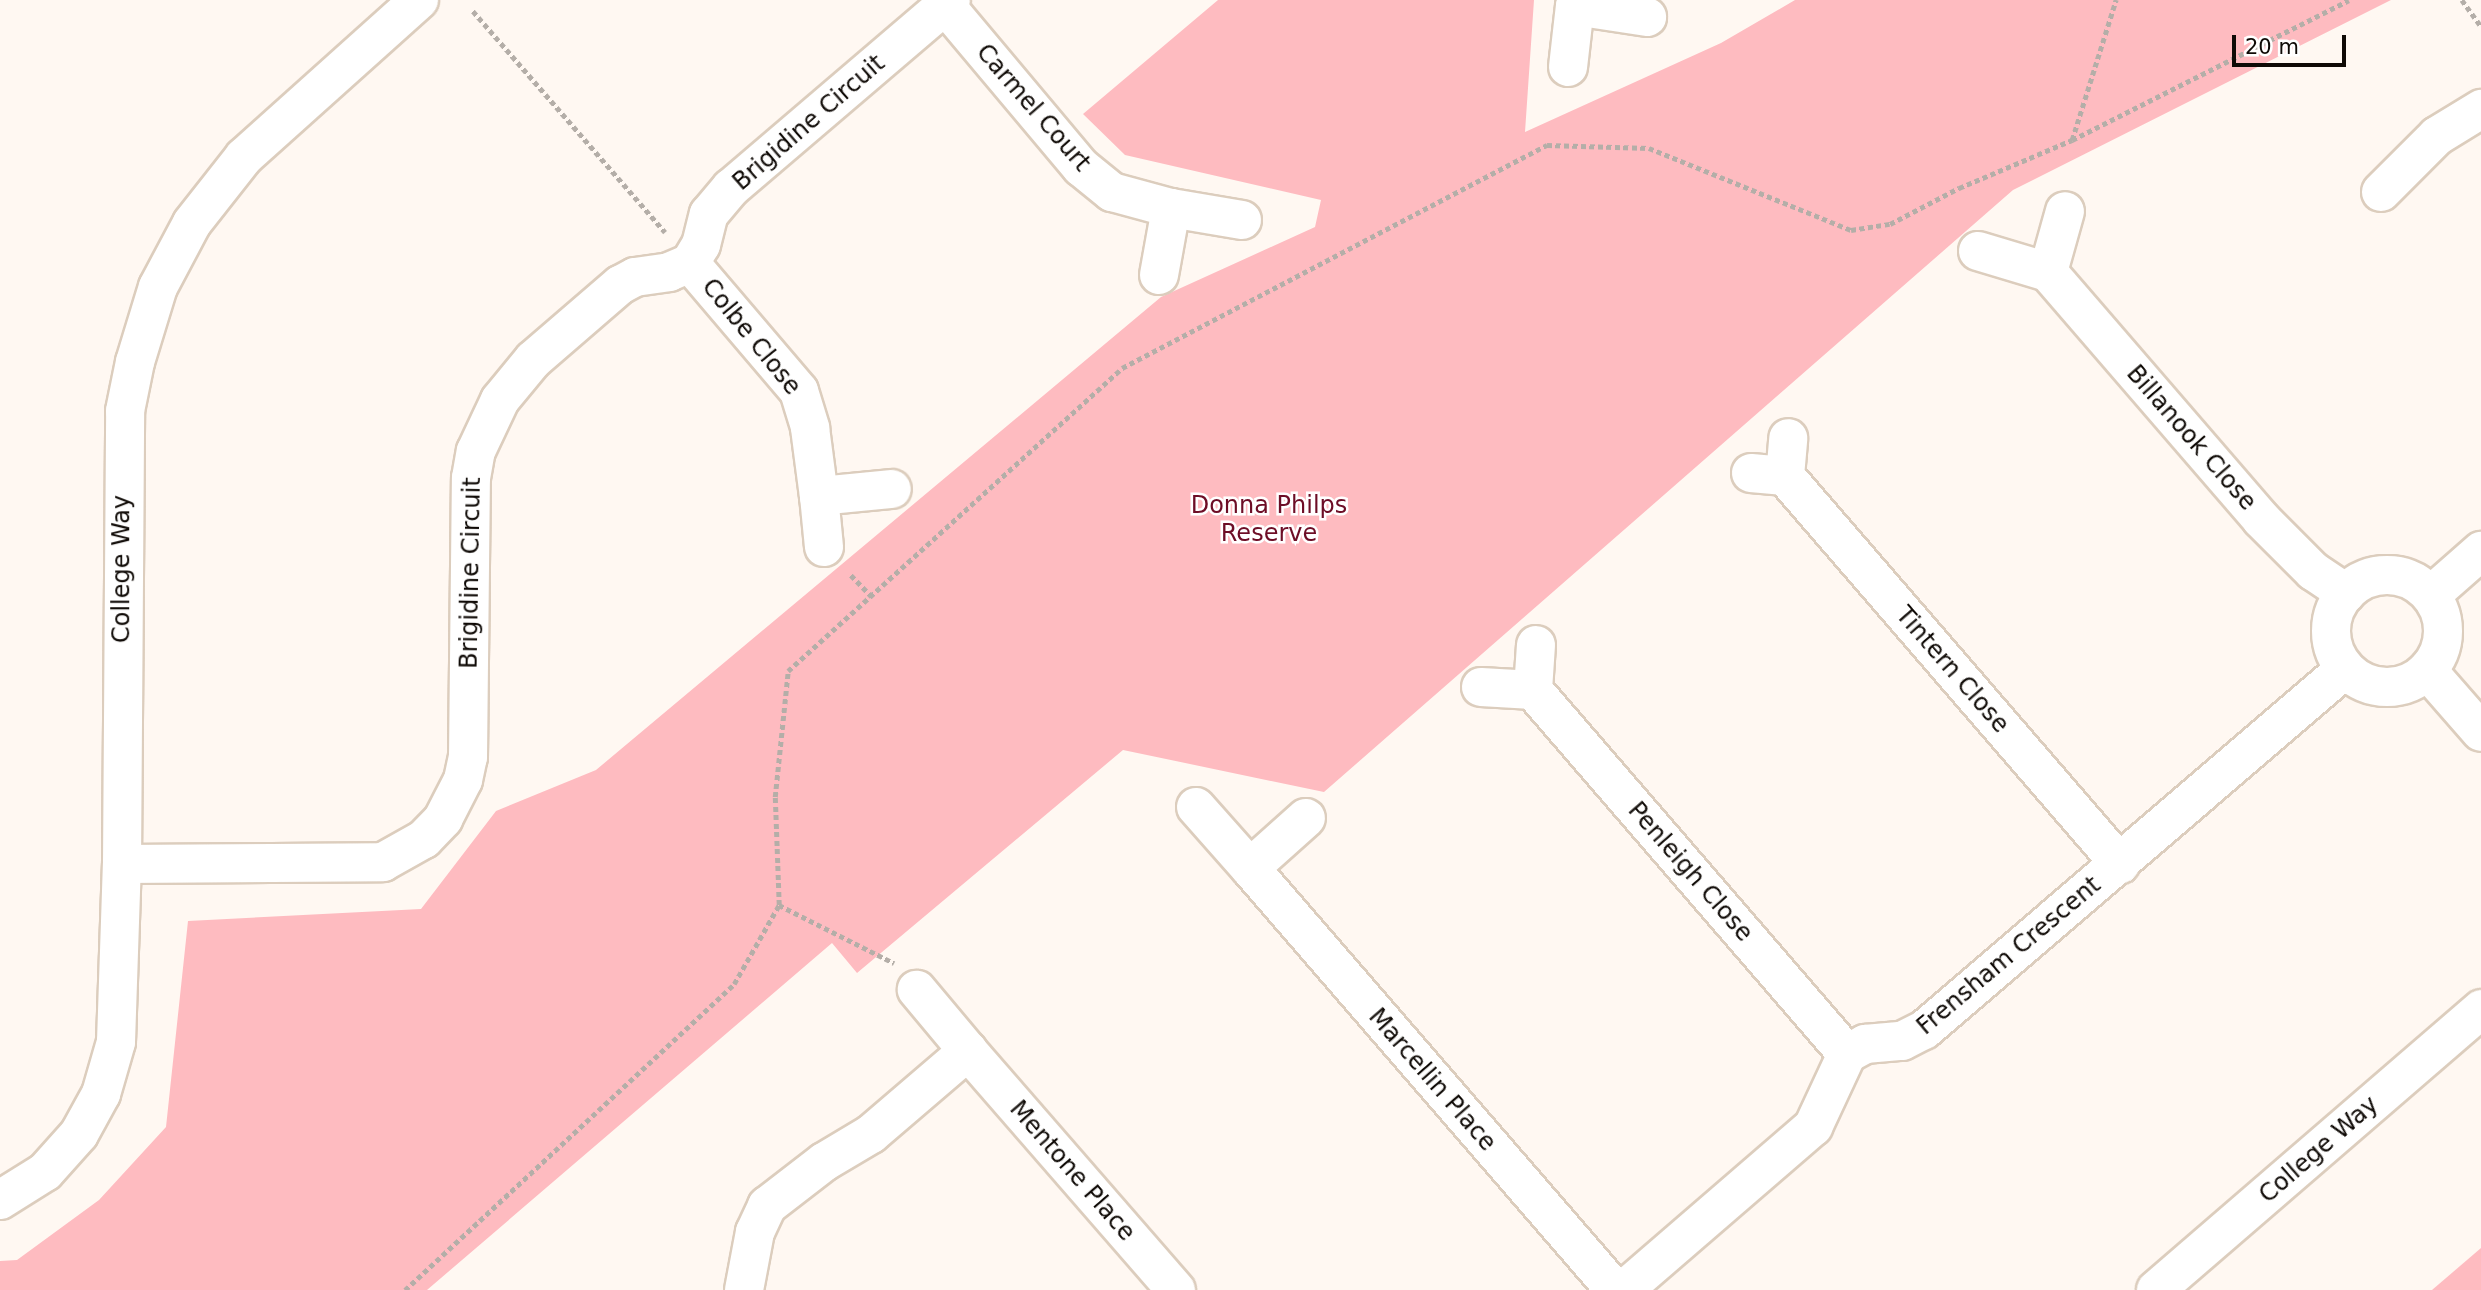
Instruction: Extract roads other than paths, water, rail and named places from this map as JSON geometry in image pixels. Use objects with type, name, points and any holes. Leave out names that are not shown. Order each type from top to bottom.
[{"type":"street","name":"College Way","points":[[0,1200],[24,1187],[64,1153],[91,1116],[110,1072],[118,1013],[122,864],[125,411],[147,319],[172,256],[244,157],[416,1]]},
{"type":"street","name":"Brigidine Circuit","points":[[122,864],[383,862],[424,839],[443,819],[463,779],[468,757],[468,505],[476,451],[486,426],[516,379],[620,285],[690,263],[701,245],[709,214],[732,188],[948,3]]},
{"type":"street","name":"Carmel Court","points":[[948,3],[1081,167],[1112,192],[1171,208],[1242,220]]},
{"type":"street","points":[[1568,67],[1576,3],[1647,17]]},
{"type":"street","points":[[2381,192],[2469,116]]},
{"type":"street","points":[[1159,275],[1171,208]]},
{"type":"street","points":[[1978,251],[2048,272],[2065,211]]},
{"type":"street","name":"Colbe Close","points":[[690,263],[799,391],[810,428],[824,547]]},
{"type":"street","name":"Billanook Close","points":[[2048,272],[2245,502],[2313,570],[2346,593]]},
{"type":"street","name":"Tintern Close","points":[[1774,462],[2120,864]]},
{"type":"street","points":[[819,496],[892,489]]},
{"type":"street","points":[[2431,595],[2481,551]]},
{"type":"street","points":[[2379,575],[2398,576],[2431,595],[2439,609],[2442,641],[2427,670],[2395,687],[2360,681],[2346,669],[2336,655],[2331,623],[2346,593],[2379,575]]},
{"type":"street","points":[[1481,687],[1533,690],[1536,645]]},
{"type":"street","name":"Frensham Crescent","points":[[1847,1054],[1864,1044],[1902,1041],[1924,1030],[2346,669]]},
{"type":"street","points":[[2427,670],[2481,732]]},
{"type":"street","name":"Penleigh Close","points":[[1533,690],[1847,1054]]},
{"type":"street","name":"Marcellin Place","points":[[1196,807],[1615,1290]]},
{"type":"street","points":[[1250,868],[1306,818]]},
{"type":"street","name":"Mentone Place","points":[[917,990],[1176,1290]]},
{"type":"street","name":"College Way","points":[[2156,1290],[2481,1009]]},
{"type":"street","points":[[744,1290],[755,1232],[773,1201],[834,1156],[871,1134],[968,1051]]},
{"type":"street","points":[[1625,1290],[1813,1126],[1847,1054]]},
{"type":"park label","name":"Donna Philps Reserve","points":[[1269,520]]}]
